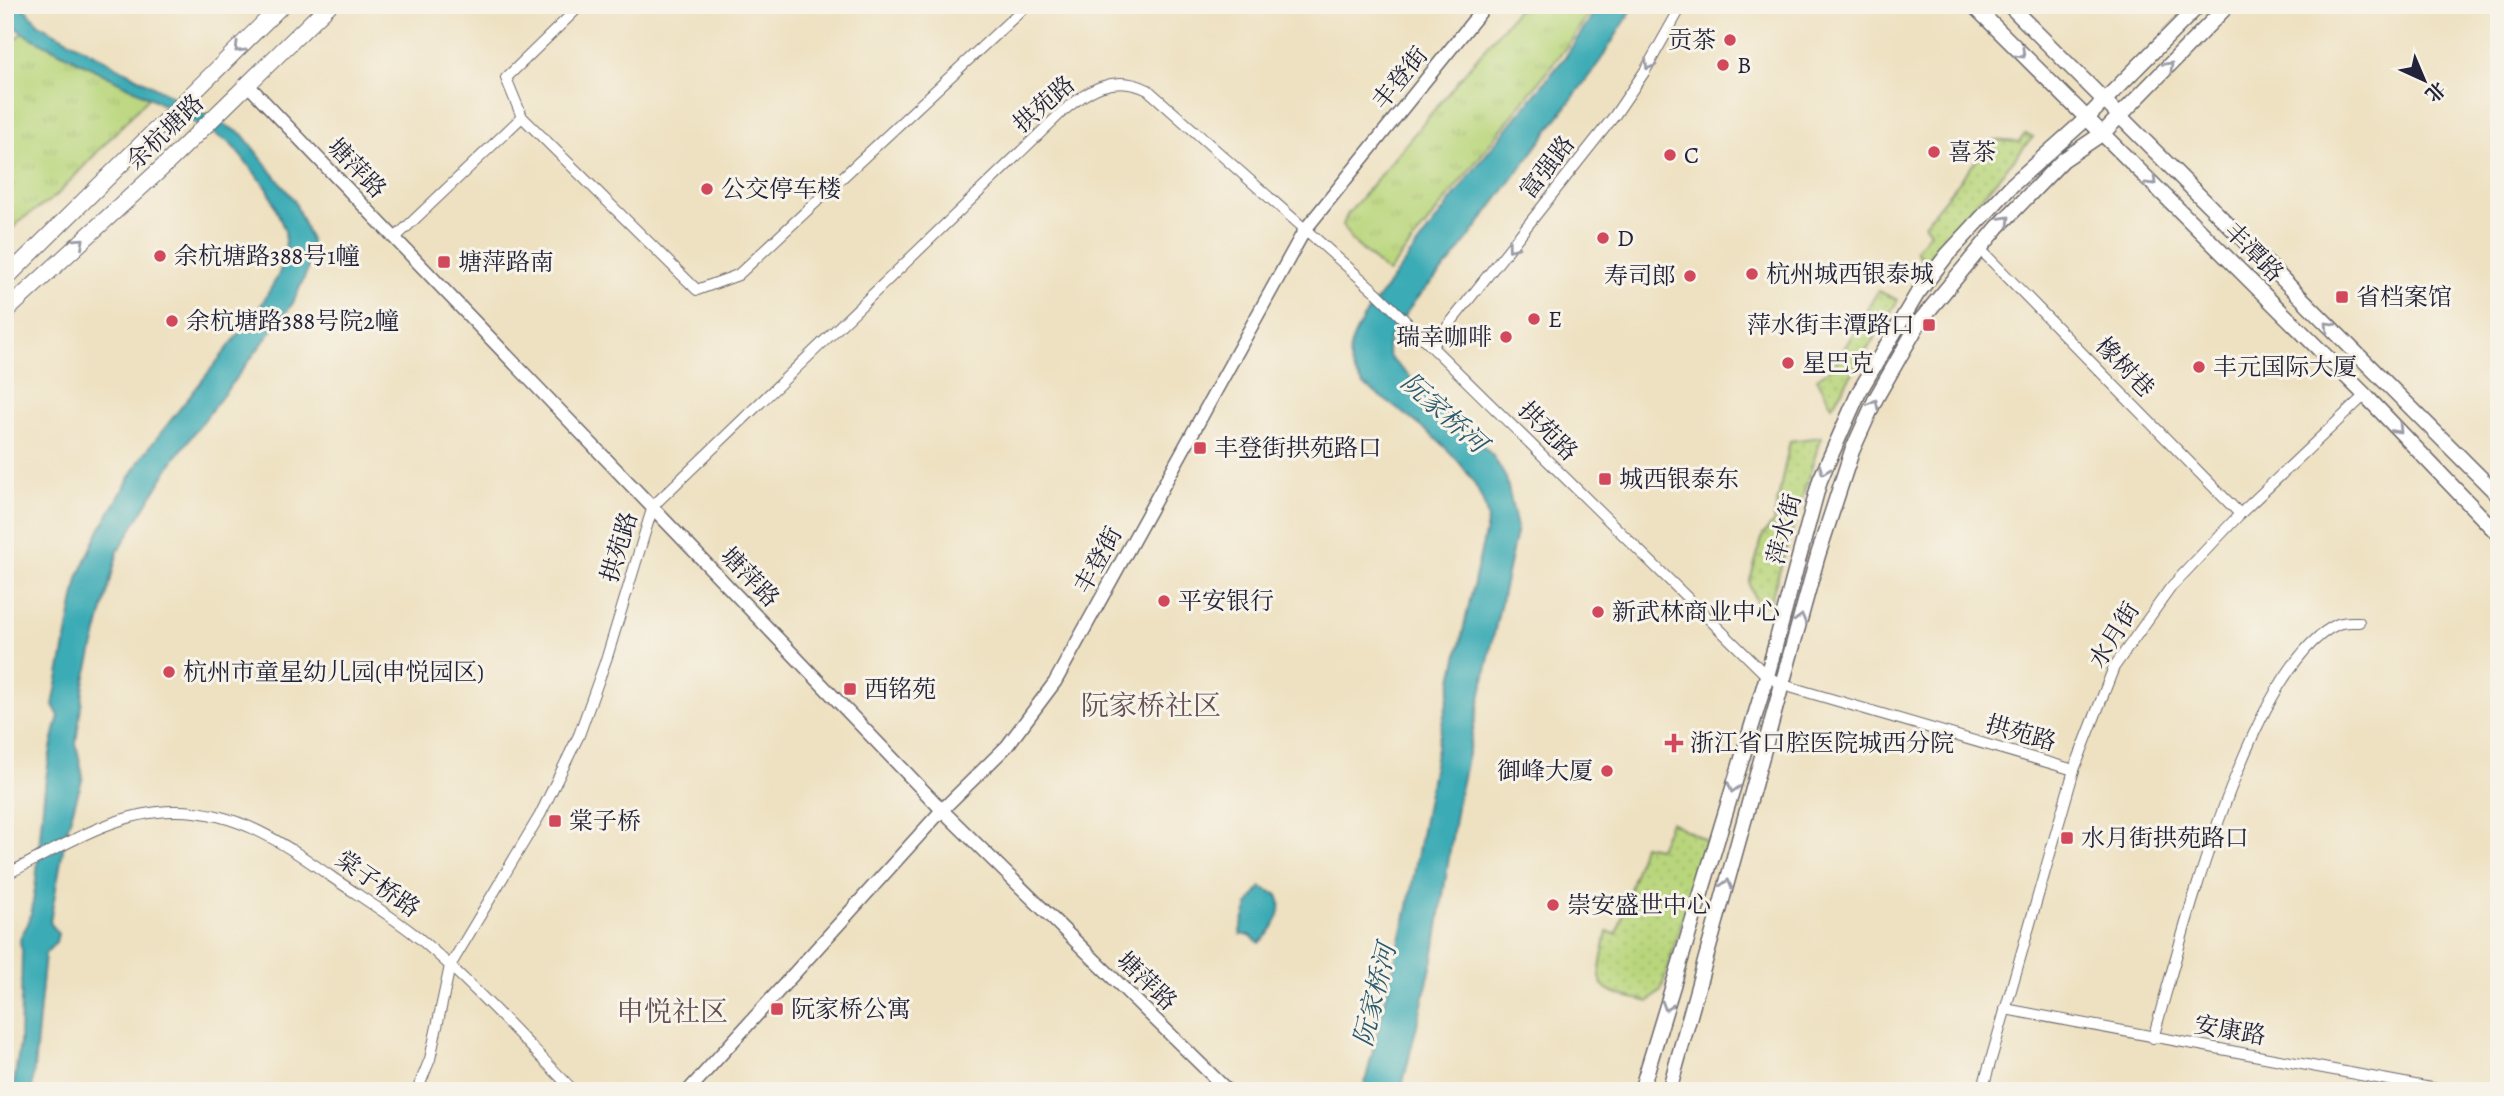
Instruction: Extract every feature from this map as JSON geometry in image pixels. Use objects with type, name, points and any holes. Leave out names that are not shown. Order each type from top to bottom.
[{"type":"main road","name":"余杭塘路","points":[[5,279],[282,5]]},
{"type":"main road","name":"余杭塘路","points":[[5,312],[201,130],[329,5]]},
{"type":"main road","name":"丰潭路","points":[[1973,5],[2365,395],[2499,535]]},
{"type":"main road","name":"丰潭路","points":[[2009,5],[2122,115],[2499,496]]},
{"type":"main road","name":"萍水街","points":[[1641,1091],[1768,676],[1820,480],[1859,392],[1888,341],[1947,255],[2012,185],[2086,119],[2199,5]]},
{"type":"main road","name":"萍水街","points":[[1669,1091],[1818,555],[1852,451],[1920,321],[1980,249],[2063,160],[2103,133],[2228,5]]},
{"type":"main road","name":"余杭塘路","points":[[5,318],[29,288]]},
{"type":"street","points":[[581,5],[506,78],[522,117],[697,290],[738,275],[1027,5]]},
{"type":"street","name":"丰登街","points":[[688,1091],[942,810],[1007,746],[1055,682],[1304,231],[1486,5]]},
{"type":"street","name":"富强路","points":[[1432,346],[1615,115],[1645,71],[1682,5]]},
{"type":"street","name":"拱苑路","points":[[417,1091],[430,1059],[450,966],[540,815],[579,736],[607,657],[653,506],[1062,112],[1094,88],[1114,82],[1133,82],[1148,90],[1377,293],[1768,676],[1783,685],[2074,770]]},
{"type":"street","name":"塘萍路","points":[[248,85],[942,810],[1228,1091]]},
{"type":"street","points":[[395,238],[522,117]]},
{"type":"street","name":"橡树巷","points":[[1980,249],[2240,514]]},
{"type":"street","name":"水月街","points":[[1982,1091],[2074,770],[2113,667],[2171,587],[2240,514],[2365,395]]},
{"type":"street","points":[[2153,1038],[2223,805],[2241,759],[2277,691],[2305,650],[2324,631],[2341,622],[2359,622]]},
{"type":"street","name":"棠子桥路","points":[[8,875],[109,824],[172,810],[211,813],[245,824],[280,841],[416,936],[450,966],[574,1091]]},
{"type":"street","name":"安康路","points":[[2005,1009],[2447,1091]]},
{"type":"green space","points":[[1521,5],[1594,5],[1571,41],[1388,273],[1351,240],[1343,225],[1347,215]]},
{"type":"green space","points":[[22,33],[149,97],[55,197],[22,219],[5,236],[5,50]]},
{"type":"green space","points":[[2025,134],[2033,137],[1925,264],[1916,250],[1930,232],[1924,224],[1993,140],[2019,142]]},
{"type":"green space","points":[[1878,291],[1898,300],[1832,406],[1817,378],[1834,366]]},
{"type":"green space","points":[[1821,437],[1769,605],[1757,603],[1749,584],[1763,535],[1773,523],[1790,441]]},
{"type":"green space","points":[[1670,822],[1706,840],[1661,991],[1649,1002],[1607,989],[1600,975],[1601,965],[1607,932],[1617,934],[1643,845],[1659,848]]},
{"type":"water","points":[[5,5],[21,5],[40,25],[242,134],[294,200],[311,241],[311,262],[293,303],[173,461],[118,551],[84,684],[76,743],[83,777],[66,833],[50,922],[58,934],[56,942],[45,954],[32,1091],[13,1091],[20,1043],[20,941],[30,917],[35,889],[46,780],[59,716],[53,705],[78,578],[97,535],[141,458],[260,307],[278,276],[286,253],[285,231],[268,189],[230,143],[149,97],[22,33],[5,17]]},
{"type":"water","name":"阮家桥河","points":[[1599,5],[1635,5],[1600,61],[1453,259],[1417,298],[1390,336],[1387,348],[1390,358],[1493,456],[1506,478],[1517,528],[1458,800],[1433,959],[1401,1091],[1363,1091],[1408,907],[1438,742],[1488,520],[1471,478],[1457,459],[1440,442],[1364,385],[1352,367],[1349,352],[1364,317],[1476,167],[1566,56]]},
{"type":"water","points":[[1261,887],[1278,895],[1280,907],[1273,927],[1259,943],[1250,935],[1241,935],[1240,931],[1248,905]]},
{"type":"place","name":"贡茶","points":[[1730,40]]},
{"type":"place","name":"B","points":[[1723,65]]},
{"type":"place","name":"喜茶","points":[[1934,152]]},
{"type":"place","name":"C","points":[[1670,155]]},
{"type":"place","name":"公交停车楼","points":[[707,189]]},
{"type":"place","name":"D","points":[[1603,238]]},
{"type":"place","name":"余杭塘路388号1幢","points":[[160,256]]},
{"type":"place","name":"塘萍路南","points":[[444,262]]},
{"type":"place","name":"杭州城西银泰城","points":[[1752,274]]},
{"type":"place","name":"寿司郎","points":[[1690,276]]},
{"type":"place","name":"省档案馆","points":[[2342,297]]},
{"type":"place","name":"E","points":[[1534,319]]},
{"type":"place","name":"余杭塘路388号院2幢","points":[[172,321]]},
{"type":"place","name":"萍水街丰潭路口","points":[[1929,325]]},
{"type":"place","name":"瑞幸咖啡","points":[[1506,337]]},
{"type":"place","name":"星巴克","points":[[1788,363]]},
{"type":"place","name":"丰元国际大厦","points":[[2199,367]]},
{"type":"place","name":"丰登街拱苑路口","points":[[1200,448]]},
{"type":"place","name":"城西银泰东","points":[[1605,479]]},
{"type":"place","name":"平安银行","points":[[1164,601]]},
{"type":"place","name":"新武林商业中心","points":[[1598,612]]},
{"type":"place","name":"杭州市童星幼儿园(申悦园区)","points":[[169,672]]},
{"type":"place","name":"西铭苑","points":[[850,689]]},
{"type":"place","name":"浙江省口腔医院城西分院","points":[[1674,743]]},
{"type":"place","name":"御峰大厦","points":[[1607,771]]},
{"type":"place","name":"棠子桥","points":[[555,821]]},
{"type":"place","name":"水月街拱苑路口","points":[[2067,838]]},
{"type":"place","name":"崇安盛世中心","points":[[1553,905]]},
{"type":"place","name":"阮家桥公寓","points":[[777,1009]]},
{"type":"district","name":"阮家桥社区","points":[[1151,706]]},
{"type":"district","name":"申悦社区","points":[[672,1012]]}]
